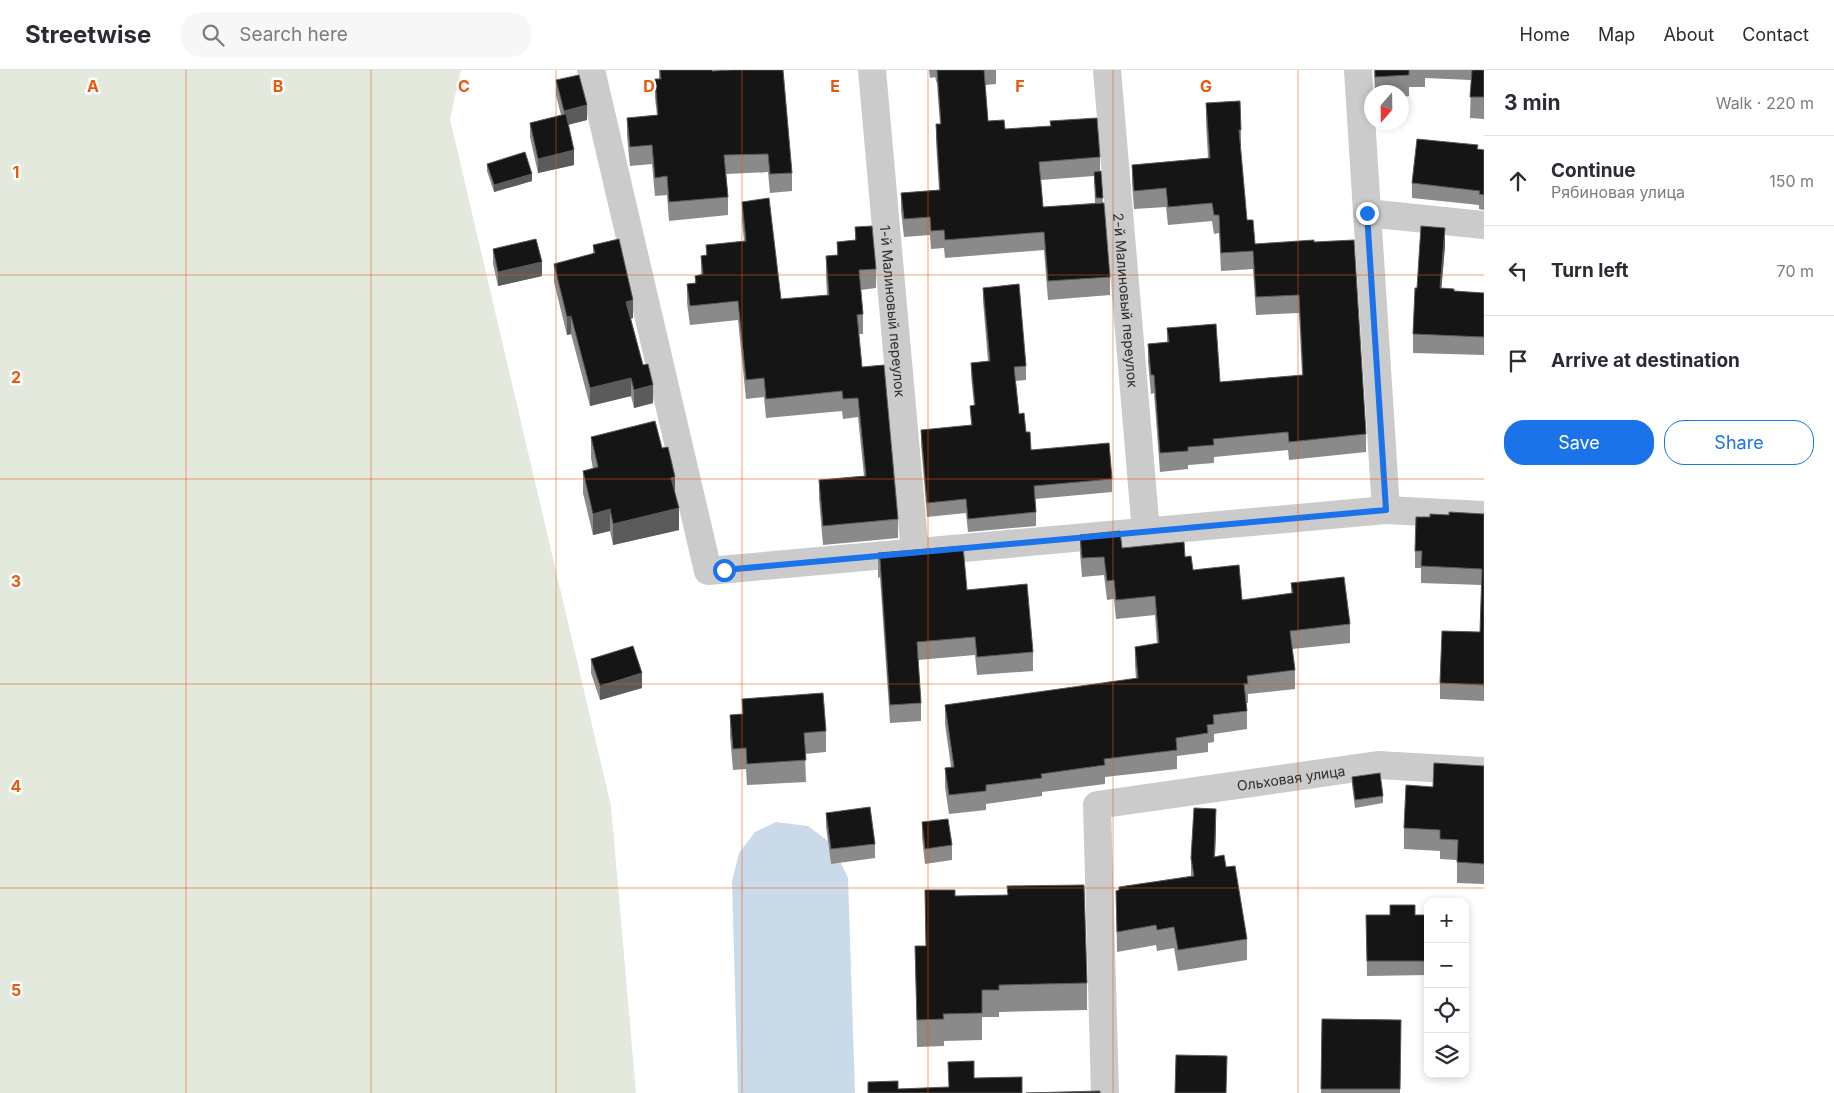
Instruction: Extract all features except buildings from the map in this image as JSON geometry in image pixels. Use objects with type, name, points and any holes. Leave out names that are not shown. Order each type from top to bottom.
[{"type":"street","points":[[591,70],[708,571],[1386,510],[1484,515]]},
{"type":"street","name":"1-й Малиновый переулок","points":[[872,70],[915,553]]},
{"type":"street","name":"2-й Малиновый переулок","points":[[1107,70],[1146,532]]},
{"type":"street","points":[[1358,70],[1386,510]]},
{"type":"street","points":[[1367,213],[1484,225]]},
{"type":"street","name":"Ольховая улица","points":[[1104,1093],[1097,804],[1378,765],[1484,772]]},
{"type":"shaded area","points":[[0,70],[461,70],[450,119],[611,806],[636,1093],[0,1093]]},
{"type":"water","points":[[776,822],[808,826],[828,841],[831,863],[841,863],[848,878],[855,1093],[738,1093],[732,881],[739,853],[755,832]]},
{"type":"route","points":[[724,570],[1386,510],[1367,213]]}]
